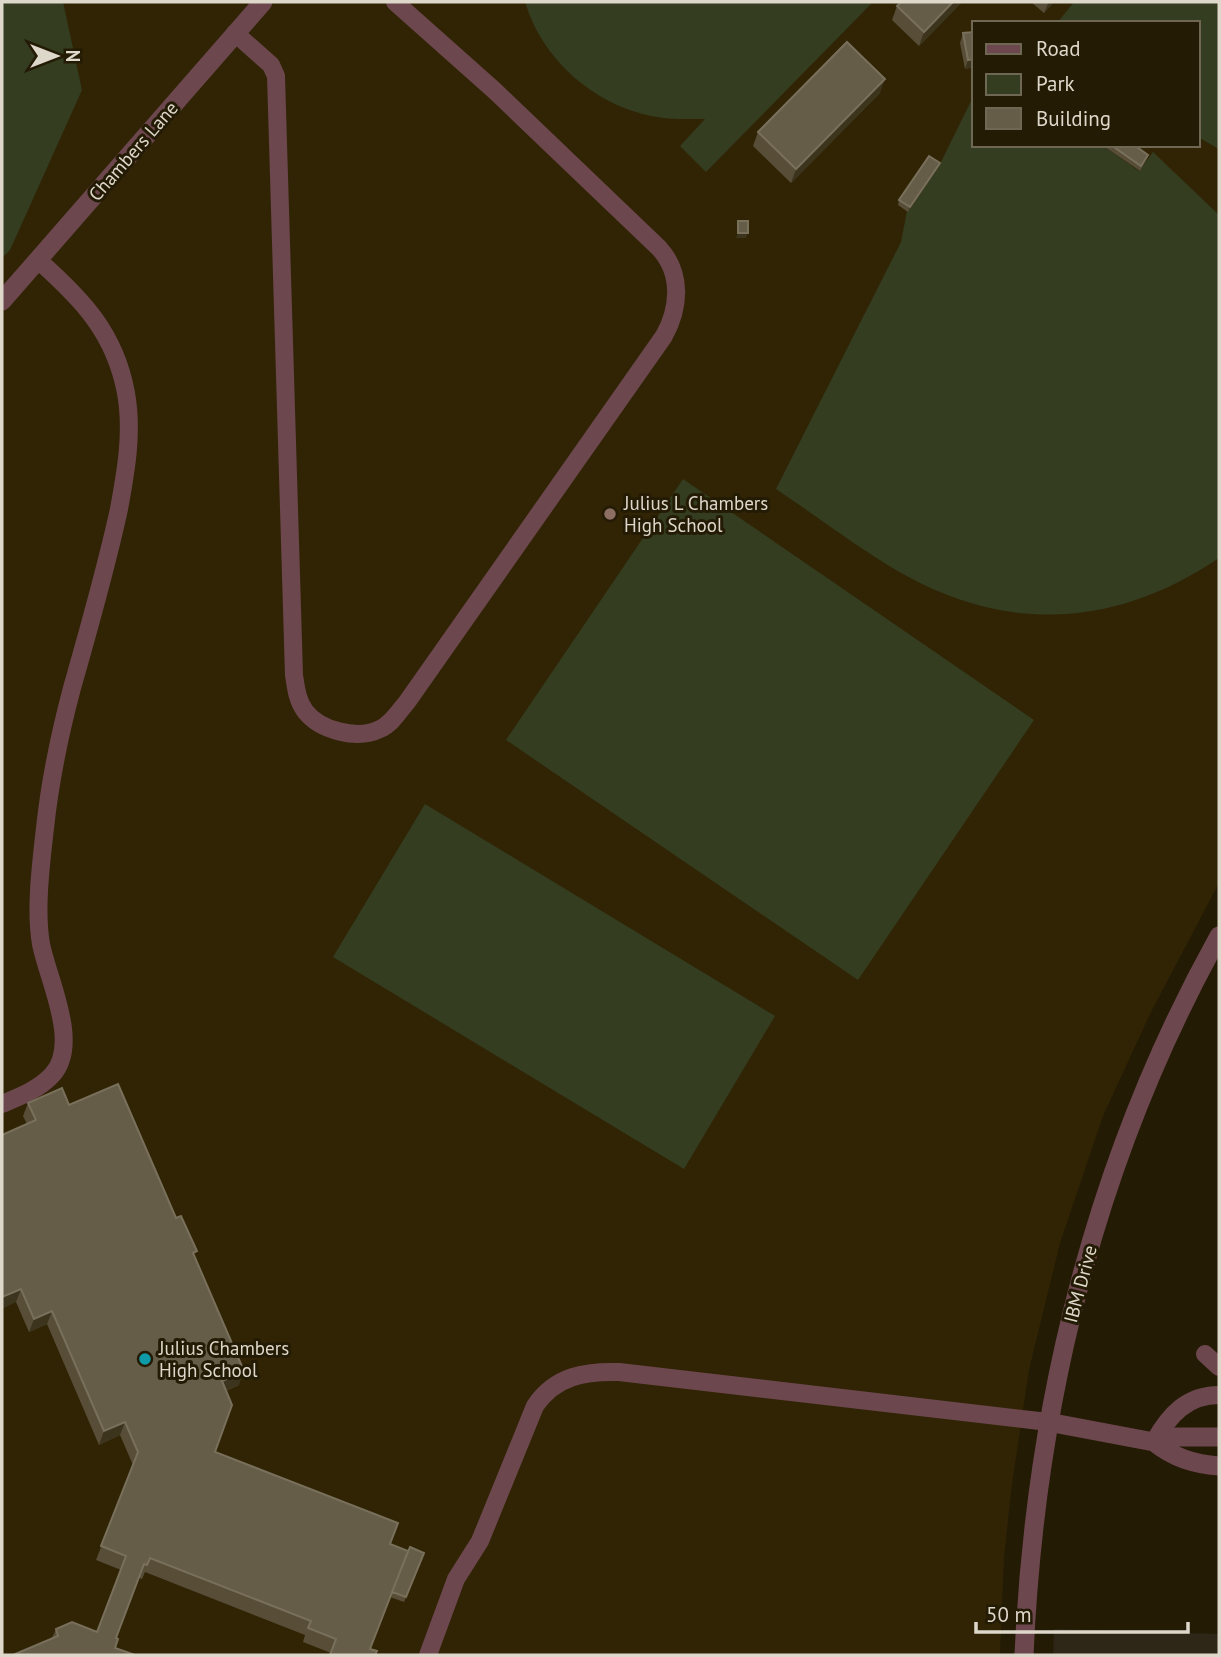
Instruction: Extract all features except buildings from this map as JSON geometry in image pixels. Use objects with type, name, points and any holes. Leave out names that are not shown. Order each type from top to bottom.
[{"type":"street","name":"Chambers Lane","points":[[2,300],[263,2]]},
{"type":"street","name":"IBM Drive","points":[[1024,1655],[1030,1551],[1048,1422],[1079,1281],[1125,1137],[1171,1027],[1219,936]]},
{"type":"street","points":[[1048,1422],[1154,1442],[1168,1452],[1191,1462],[1219,1466]]},
{"type":"street","points":[[1154,1442],[1172,1437],[1219,1437]]},
{"type":"lane","points":[[235,33],[271,65],[276,76],[294,675],[297,695],[307,713],[325,726],[351,733],[374,732],[390,722],[407,702],[664,337],[674,313],[676,300],[673,268],[659,248],[495,91],[395,2]]},
{"type":"lane","points":[[2,1104],[29,1093],[51,1077],[63,1053],[64,1036],[41,943],[39,916],[44,835],[71,691],[105,572],[125,478],[128,447],[126,394],[108,341],[82,301],[38,260]]},
{"type":"lane","points":[[1205,1354],[1219,1367]]},
{"type":"lane","points":[[428,1655],[456,1579],[480,1541],[535,1406],[545,1393],[566,1379],[588,1372],[619,1372],[1048,1422]]},
{"type":"lane","points":[[1154,1442],[1166,1422],[1182,1406],[1195,1399],[1219,1395]]},
{"type":"shaded area","name":"Julius L Chambers High School","points":[[2,2],[1219,2],[1219,883],[1150,1014],[1103,1116],[1060,1243],[1029,1370],[1012,1484],[1004,1557],[1000,1655],[2,1655]]},
{"type":"shaded area","points":[[1054,1629],[1219,1634],[1219,1655],[1053,1655]]},
{"type":"green space","points":[[2,2],[63,2],[82,90],[10,250],[2,258]]},
{"type":"green space","points":[[525,2],[873,2],[706,172],[680,146],[705,119],[651,116],[630,110],[590,90],[557,60],[533,23]]},
{"type":"green space","points":[[1074,2],[1219,2],[1219,149],[1200,138],[1200,21],[1059,21]]},
{"type":"green space","points":[[972,99],[972,147],[1105,147],[1139,171],[1153,152],[1219,215],[1219,558],[1180,581],[1141,598],[1102,609],[1062,614],[1022,613],[982,606],[941,593],[901,573],[776,489],[901,242],[907,211],[938,168]]},
{"type":"green space","points":[[683,479],[1034,720],[858,980],[506,740]]},
{"type":"green space","points":[[425,804],[775,1016],[684,1169],[333,957]]},
{"type":"place","name":"Julius L Chambers High School","points":[[610,514]]},
{"type":"place","name":"Julius Chambers High School","points":[[145,1359]]}]
